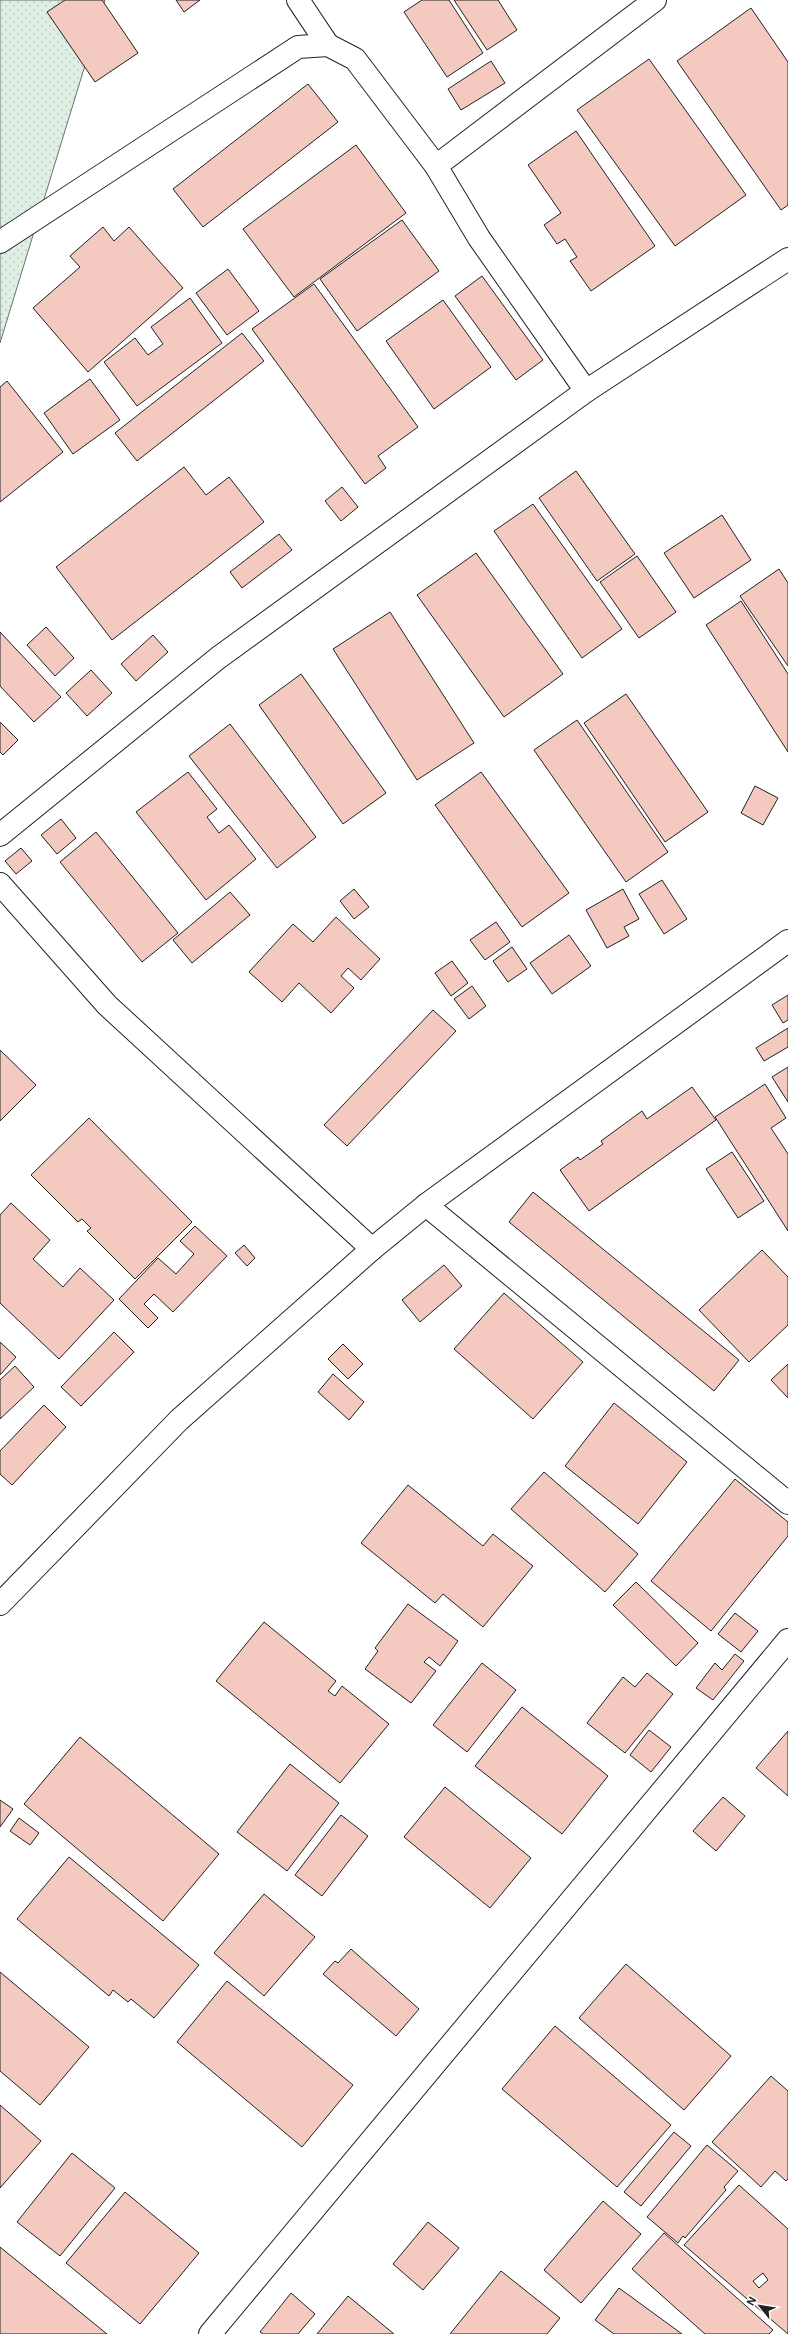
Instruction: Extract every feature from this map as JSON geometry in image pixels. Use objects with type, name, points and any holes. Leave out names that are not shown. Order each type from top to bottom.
[{"type":"street","points":[[298,0],[328,45],[355,59],[436,166],[479,238],[586,391]]},
{"type":"street","points":[[436,166],[655,0]]},
{"type":"street","points":[[0,242],[298,47],[328,45]]},
{"type":"street","points":[[0,836],[218,658],[586,391],[788,259]]},
{"type":"street","points":[[0,884],[107,1005],[372,1249]]},
{"type":"street","points":[[0,1604],[179,1420],[372,1249],[426,1205],[788,941]]},
{"type":"street","points":[[426,1205],[788,1503]]},
{"type":"street","points":[[210,2334],[788,1640]]},
{"type":"green space","points":[[0,0],[105,0],[0,343]]},
{"type":"building","points":[[65,0],[102,0],[138,53],[95,82],[47,12]]},
{"type":"building","points":[[176,0],[200,0],[184,12]]},
{"type":"building","points":[[422,0],[449,0],[483,53],[447,77],[404,12]]},
{"type":"building","points":[[454,0],[498,0],[517,30],[487,50]]},
{"type":"building","points":[[751,8],[788,62],[788,205],[781,210],[677,61]]},
{"type":"building","points":[[649,59],[746,195],[675,246],[577,110]]},
{"type":"building","points":[[491,61],[505,83],[461,110],[448,89]]},
{"type":"building","points":[[308,84],[338,122],[203,227],[173,189]]},
{"type":"building","points":[[576,131],[655,246],[591,291],[570,261],[577,257],[565,239],[557,244],[544,225],[561,213],[528,165]]},
{"type":"building","points":[[356,145],[406,213],[294,297],[243,229]]},
{"type":"building","points":[[402,220],[439,271],[357,331],[320,279]]},
{"type":"building","points":[[103,227],[114,241],[129,227],[183,288],[88,372],[33,308],[80,267],[70,256]]},
{"type":"building","points":[[228,269],[259,311],[227,335],[196,293]]},
{"type":"building","points":[[482,276],[543,360],[516,380],[455,296]]},
{"type":"building","points":[[314,284],[418,427],[378,456],[386,468],[365,484],[252,329]]},
{"type":"building","points":[[190,298],[222,343],[137,406],[104,362],[135,338],[148,355],[163,344],[151,327]]},
{"type":"building","points":[[443,300],[491,367],[434,409],[386,341]]},
{"type":"building","points":[[242,333],[264,361],[137,461],[115,433]]},
{"type":"building","points":[[90,379],[120,420],[73,454],[44,413]]},
{"type":"building","points":[[7,381],[63,452],[0,502],[0,387]]},
{"type":"building","points":[[184,467],[206,495],[229,477],[264,522],[112,640],[56,567]]},
{"type":"building","points":[[576,471],[635,554],[597,581],[539,498]]},
{"type":"building","points":[[342,487],[358,507],[341,521],[325,501]]},
{"type":"building","points":[[533,504],[622,629],[582,658],[494,531]]},
{"type":"building","points":[[722,515],[751,560],[694,598],[664,553]]},
{"type":"building","points":[[279,534],[292,550],[242,588],[230,572]]},
{"type":"building","points":[[476,553],[563,674],[504,717],[417,595]]},
{"type":"building","points":[[637,556],[676,612],[639,638],[600,582]]},
{"type":"building","points":[[779,569],[788,583],[788,666],[740,596]]},
{"type":"building","points":[[741,601],[788,674],[788,752],[706,625]]},
{"type":"building","points":[[390,612],[474,743],[417,780],[333,649]]},
{"type":"building","points":[[46,627],[74,658],[55,676],[27,645]]},
{"type":"building","points":[[0,632],[61,697],[34,722],[0,686]]},
{"type":"building","points":[[153,635],[168,652],[136,681],[121,664]]},
{"type":"building","points":[[91,670],[112,693],[87,716],[66,693]]},
{"type":"building","points":[[301,674],[386,793],[343,824],[259,705]]},
{"type":"building","points":[[626,694],[708,812],[665,842],[584,723]]},
{"type":"building","points":[[577,720],[668,852],[626,882],[534,750]]},
{"type":"building","points":[[0,722],[18,740],[3,755],[0,752]]},
{"type":"building","points":[[230,724],[316,837],[277,868],[189,756]]},
{"type":"building","points":[[188,772],[217,809],[207,817],[219,833],[229,825],[256,859],[206,900],[136,812]]},
{"type":"building","points":[[481,772],[569,893],[522,927],[435,805]]},
{"type":"building","points":[[755,786],[778,798],[763,825],[741,813]]},
{"type":"building","points":[[61,819],[76,838],[57,854],[41,835]]},
{"type":"building","points":[[96,832],[178,933],[142,962],[60,862]]},
{"type":"building","points":[[21,848],[32,861],[16,874],[5,861]]},
{"type":"building","points":[[662,880],[687,919],[664,934],[639,894]]},
{"type":"building","points":[[354,889],[369,907],[354,919],[340,901]]},
{"type":"building","points":[[623,889],[639,919],[624,927],[629,936],[607,948],[586,910]]},
{"type":"building","points":[[230,892],[250,915],[192,963],[173,940]]},
{"type":"building","points":[[336,917],[380,959],[361,980],[348,968],[341,976],[354,988],[331,1013],[299,983],[282,1002],[249,972],[293,924],[313,942]]},
{"type":"building","points":[[496,922],[510,942],[485,960],[470,940]]},
{"type":"building","points":[[569,935],[591,966],[552,994],[530,963]]},
{"type":"building","points":[[512,947],[527,969],[508,982],[493,961]]},
{"type":"building","points":[[452,961],[468,983],[451,996],[435,973]]},
{"type":"building","points":[[472,986],[486,1006],[469,1019],[454,999]]},
{"type":"building","points":[[788,995],[788,1020],[783,1023],[772,1005]]},
{"type":"building","points":[[433,1010],[456,1031],[347,1146],[324,1125]]},
{"type":"building","points":[[788,1028],[788,1047],[764,1061],[756,1048]]},
{"type":"building","points":[[0,1050],[36,1085],[0,1121]]},
{"type":"building","points":[[788,1067],[788,1102],[772,1077]]},
{"type":"building","points":[[765,1084],[786,1118],[771,1128],[788,1154],[788,1231],[715,1117]]},
{"type":"building","points":[[692,1087],[716,1120],[589,1211],[560,1170],[578,1157],[580,1160],[603,1144],[601,1141],[642,1111],[647,1119]]},
{"type":"building","points":[[89,1118],[192,1222],[135,1279],[87,1231],[91,1228],[82,1219],[78,1222],[31,1175]]},
{"type":"building","points":[[732,1152],[764,1201],[738,1218],[706,1169]]},
{"type":"building","points":[[533,1192],[739,1360],[714,1391],[509,1222]]},
{"type":"building","points":[[11,1203],[50,1240],[33,1259],[63,1287],[80,1268],[114,1300],[59,1359],[0,1303],[0,1215]]},
{"type":"building","points":[[195,1226],[227,1256],[173,1312],[154,1294],[144,1304],[158,1318],[148,1328],[119,1299],[158,1258],[176,1274],[194,1254],[180,1241]]},
{"type":"building","points":[[244,1245],[255,1258],[247,1266],[235,1253]]},
{"type":"building","points":[[762,1250],[788,1277],[788,1325],[749,1362],[699,1310]]},
{"type":"building","points":[[444,1265],[462,1286],[420,1322],[402,1300]]},
{"type":"building","points":[[504,1293],[583,1362],[533,1419],[454,1349]]},
{"type":"building","points":[[114,1332],[134,1352],[81,1406],[61,1387]]},
{"type":"building","points":[[0,1342],[16,1357],[0,1375]]},
{"type":"building","points":[[343,1344],[363,1364],[348,1379],[328,1359]]},
{"type":"building","points":[[788,1364],[788,1398],[771,1380]]},
{"type":"building","points":[[15,1366],[34,1387],[0,1419],[0,1380]]},
{"type":"building","points":[[333,1374],[364,1402],[349,1420],[318,1392]]},
{"type":"building","points":[[614,1403],[687,1462],[638,1524],[565,1466]]},
{"type":"building","points":[[44,1405],[66,1427],[12,1485],[0,1474],[0,1451]]},
{"type":"building","points":[[544,1472],[638,1554],[605,1592],[511,1509]]},
{"type":"building","points":[[735,1479],[788,1522],[788,1536],[711,1631],[651,1581]]},
{"type":"building","points":[[408,1485],[483,1546],[493,1534],[533,1566],[483,1627],[443,1594],[435,1603],[361,1543]]},
{"type":"building","points":[[636,1582],[698,1643],[676,1666],[613,1605]]},
{"type":"building","points":[[408,1604],[458,1641],[440,1666],[429,1657],[424,1662],[436,1671],[411,1703],[365,1669],[378,1651],[375,1648]]},
{"type":"building","points":[[735,1613],[758,1631],[741,1652],[718,1634]]},
{"type":"building","points":[[264,1622],[336,1681],[328,1691],[335,1696],[342,1686],[389,1724],[340,1783],[216,1681]]},
{"type":"building","points":[[735,1654],[744,1661],[713,1700],[696,1688],[715,1663],[722,1670]]},
{"type":"building","points":[[482,1663],[516,1690],[467,1752],[433,1725]]},
{"type":"building","points":[[647,1673],[673,1694],[625,1753],[587,1723],[623,1677],[635,1687]]},
{"type":"building","points":[[522,1707],[608,1776],[562,1834],[475,1766]]},
{"type":"building","points":[[649,1730],[671,1747],[651,1772],[630,1755]]},
{"type":"building","points":[[788,1731],[788,1796],[756,1768]]},
{"type":"building","points":[[80,1737],[219,1854],[163,1921],[24,1804]]},
{"type":"building","points":[[290,1764],[339,1803],[287,1871],[237,1832]]},
{"type":"building","points":[[445,1787],[531,1858],[490,1908],[404,1837]]},
{"type":"building","points":[[723,1797],[745,1816],[716,1851],[693,1831]]},
{"type":"building","points":[[0,1800],[13,1809],[0,1827]]},
{"type":"building","points":[[341,1815],[368,1836],[322,1896],[295,1875]]},
{"type":"building","points":[[19,1818],[39,1833],[30,1845],[10,1831]]},
{"type":"building","points":[[69,1857],[199,1965],[154,2018],[131,1999],[128,2002],[113,1990],[109,1996],[17,1919]]},
{"type":"building","points":[[264,1894],[315,1937],[264,1996],[214,1953]]},
{"type":"building","points":[[351,1949],[419,2009],[396,2036],[323,1974],[335,1961],[338,1963]]},
{"type":"building","points":[[626,1964],[731,2056],[684,2110],[579,2018]]},
{"type":"building","points":[[0,1972],[89,2047],[40,2105],[0,2071]]},
{"type":"building","points":[[227,1981],[353,2085],[302,2147],[177,2042]]},
{"type":"building","points":[[555,2026],[671,2125],[617,2187],[502,2089]]},
{"type":"building","points":[[771,2076],[788,2091],[788,2179],[786,2181],[775,2171],[761,2187],[712,2142]]},
{"type":"building","points":[[0,2105],[41,2141],[0,2188]]},
{"type":"building","points":[[674,2132],[691,2146],[641,2206],[624,2192]]},
{"type":"building","points":[[707,2145],[738,2171],[724,2187],[726,2190],[685,2238],[683,2236],[678,2243],[647,2217]]},
{"type":"building","points":[[72,2153],[115,2188],[60,2256],[17,2222]]},
{"type":"building","points":[[739,2185],[788,2229],[788,2334],[684,2245]],"holes":[[[763,2273],[768,2280],[759,2288],[753,2281]]]},
{"type":"building","points":[[125,2192],[199,2253],[140,2324],[66,2263]]},
{"type":"building","points":[[603,2201],[641,2234],[581,2303],[544,2270]]},
{"type":"building","points":[[428,2222],[459,2248],[423,2290],[393,2264]]},
{"type":"building","points":[[664,2233],[773,2330],[769,2334],[705,2334],[632,2269]]},
{"type":"building","points":[[0,2247],[107,2334],[0,2334]]},
{"type":"building","points":[[501,2271],[560,2318],[547,2334],[450,2334]]},
{"type":"building","points":[[619,2288],[682,2334],[614,2334],[595,2320]]},
{"type":"building","points":[[291,2293],[315,2314],[298,2334],[263,2334],[260,2332]]},
{"type":"building","points":[[348,2296],[394,2334],[317,2334]]}]
